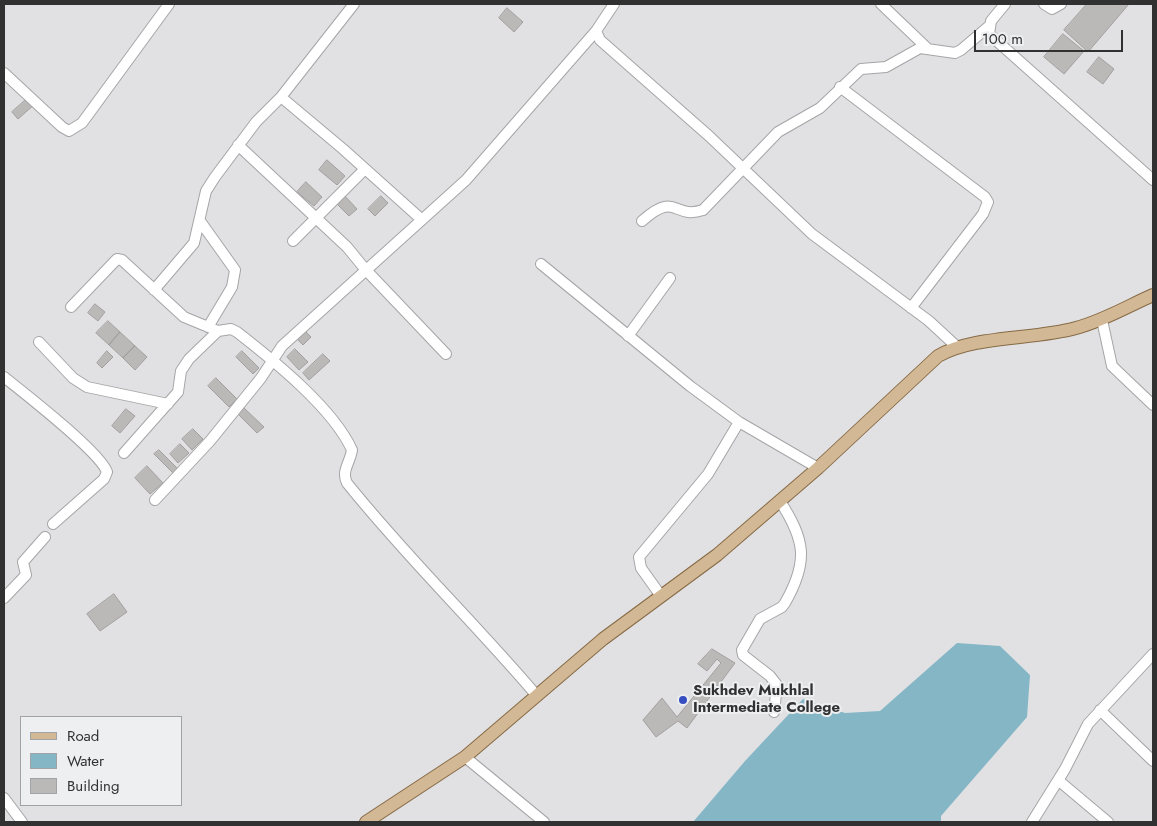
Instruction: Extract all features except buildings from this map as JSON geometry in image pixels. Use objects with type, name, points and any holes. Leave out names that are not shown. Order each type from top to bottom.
[{"type":"main road","points":[[366,822],[465,757],[610,634],[717,556],[818,468],[938,356],[956,346],[1075,329],[1102,320],[1151,299]]},
{"type":"street","points":[[4,73],[62,127],[69,131],[76,129],[169,4]]},
{"type":"street","points":[[154,290],[194,243],[206,191],[238,145],[256,122],[281,97],[354,4]]},
{"type":"street","points":[[155,500],[210,441],[261,378],[282,346],[466,180],[596,31],[614,4]]},
{"type":"street","points":[[881,4],[926,48]]},
{"type":"street","points":[[642,221],[659,206],[665,205],[690,213],[703,210],[720,195],[743,168],[786,126],[814,112],[861,69],[886,67],[920,48],[955,52],[961,50],[988,27],[1005,4]]},
{"type":"street","points":[[1044,4],[1052,9],[1061,4]]},
{"type":"street","points":[[988,27],[989,34],[993,38],[1153,180]]},
{"type":"street","points":[[596,31],[600,40],[743,168],[823,243],[943,332],[956,346]]},
{"type":"street","points":[[840,87],[985,197],[988,202],[983,214],[911,308]]},
{"type":"street","points":[[281,97],[365,168],[421,219]]},
{"type":"street","points":[[238,145],[347,247],[446,354]]},
{"type":"street","points":[[293,240],[365,168]]},
{"type":"street","points":[[124,453],[178,392],[184,365],[213,329],[232,287],[236,270],[200,221]]},
{"type":"street","points":[[71,307],[117,259],[122,260],[184,317],[213,329],[231,329],[272,360],[314,400],[349,444],[352,450],[344,476],[347,483],[414,562],[472,622],[538,696]]},
{"type":"street","points":[[541,264],[690,386],[739,422],[818,468]]},
{"type":"street","points":[[628,336],[670,278]]},
{"type":"street","points":[[1102,320],[1112,366],[1153,405]]},
{"type":"street","points":[[39,342],[74,378],[87,387],[168,404]]},
{"type":"street","points":[[4,377],[81,442],[102,462],[107,472],[104,479],[54,524]]},
{"type":"street","points":[[661,596],[641,568],[639,557],[708,474],[739,422]]},
{"type":"street","points":[[774,712],[777,685],[770,676],[743,655],[742,650],[760,619],[782,608],[800,568],[802,552],[799,534],[780,501]]},
{"type":"street","points":[[4,598],[23,578],[26,572],[23,562],[45,536]]},
{"type":"street","points":[[1032,822],[1058,780],[1084,731],[1100,710],[1153,654]]},
{"type":"street","points":[[1100,710],[1153,761]]},
{"type":"street","points":[[465,757],[544,822]]},
{"type":"street","points":[[1058,780],[1108,822]]},
{"type":"street","points":[[4,798],[22,822]]},
{"type":"water","points":[[957,643],[1000,646],[1030,675],[1027,717],[941,816],[941,822],[693,822],[745,761],[803,699],[845,713],[880,711]]},
{"type":"place","name":"Sukhdev Mukhlal Intermediate College","points":[[683,700]]}]
